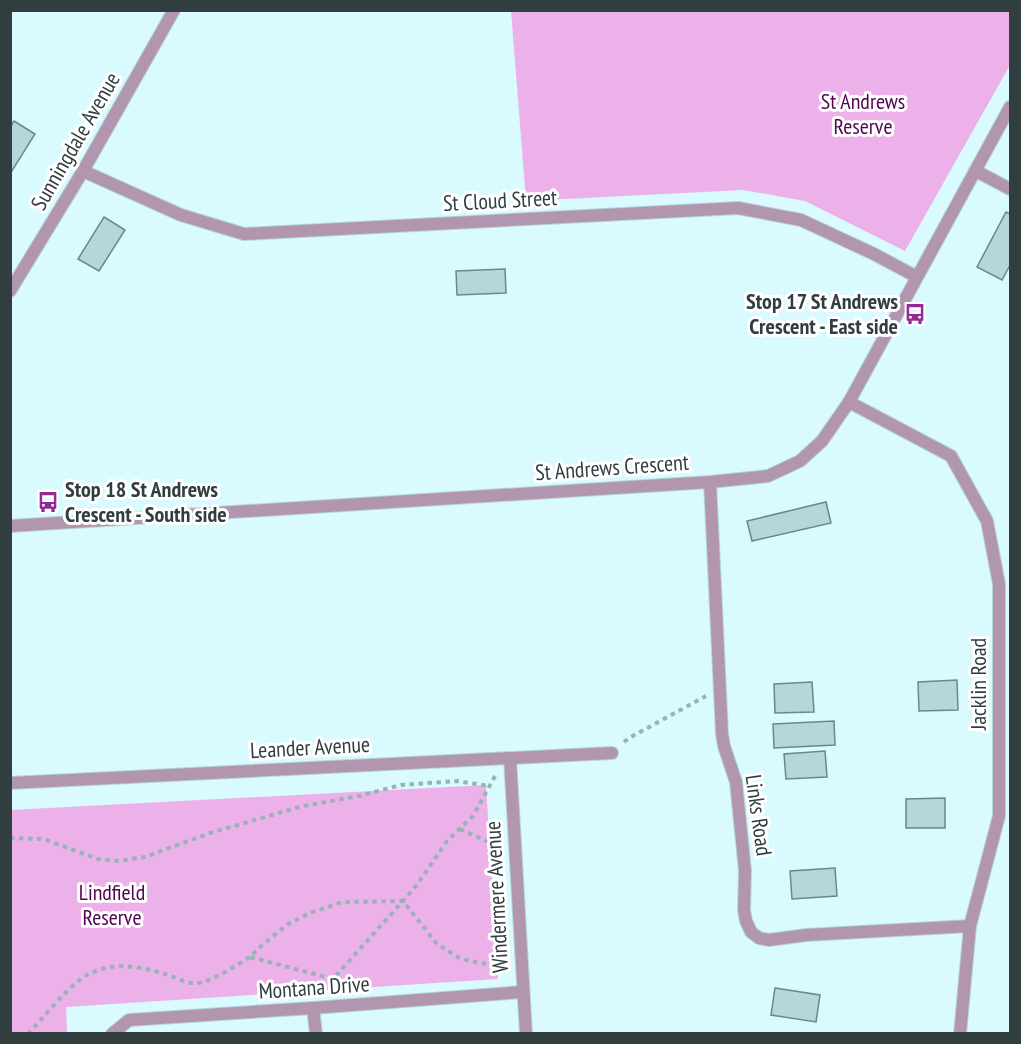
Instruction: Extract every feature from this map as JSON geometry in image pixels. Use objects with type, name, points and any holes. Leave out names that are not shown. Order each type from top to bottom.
[{"type":"street","name":"Sunningdale Avenue","points":[[10,291],[83,171],[174,10]]},
{"type":"street","name":"St Andrews Crescent","points":[[10,526],[710,482],[768,476],[800,461],[822,441],[849,402],[1011,107]]},
{"type":"street","name":"St Cloud Street","points":[[83,171],[181,215],[244,234],[738,208],[801,220],[917,277]]},
{"type":"street","points":[[976,171],[1011,189]]},
{"type":"street","name":"Jacklin Road","points":[[849,402],[951,456],[987,521],[1005,583],[999,816],[970,926],[960,1034]]},
{"type":"street","name":"Links Road","points":[[710,482],[723,746],[736,782],[745,871],[744,910],[751,932],[759,938],[769,940],[806,934],[970,926]]},
{"type":"street","name":"Leander Avenue","points":[[10,783],[612,753]]},
{"type":"street","name":"Windermere Avenue","points":[[510,758],[526,1034]]},
{"type":"street","name":"Montana Drive","points":[[112,1034],[129,1020],[522,992]]},
{"type":"street","points":[[314,1008],[316,1034]]},
{"type":"path","points":[[612,753],[629,738],[720,688]]},
{"type":"path","points":[[250,957],[333,979],[416,886],[447,841],[473,816],[496,775]]},
{"type":"path","points":[[10,838],[44,839],[98,859],[119,861],[145,857],[210,833],[303,806],[359,796],[401,785],[457,781],[489,786]]},
{"type":"path","points":[[460,829],[515,853]]},
{"type":"path","points":[[28,1034],[85,976],[105,967],[142,967],[188,983],[200,983],[250,957],[288,924],[310,913],[342,902],[403,901]]},
{"type":"path","points":[[403,901],[437,944],[461,959],[507,970]]},
{"type":"green space","name":"St Andrews Reserve","points":[[511,11],[1010,11],[1010,65],[905,251],[805,201],[743,190],[526,201]]},
{"type":"green space","name":"Lindfield Reserve","points":[[486,785],[498,979],[66,1007],[67,1033],[11,1033],[11,810]]},
{"type":"building","points":[[14,121],[35,134],[10,174],[10,127]]},
{"type":"building","points":[[1006,212],[1010,214],[1010,265],[1002,280],[977,267]]},
{"type":"building","points":[[104,217],[125,230],[99,271],[78,259]]},
{"type":"building","points":[[505,269],[506,293],[457,295],[456,271]]},
{"type":"building","points":[[826,502],[831,523],[752,541],[747,521]]},
{"type":"building","points":[[957,680],[958,710],[919,711],[918,682]]},
{"type":"building","points":[[812,682],[814,712],[775,713],[774,684]]},
{"type":"building","points":[[834,721],[835,745],[774,748],[773,724]]},
{"type":"building","points":[[825,751],[827,777],[786,779],[784,754]]},
{"type":"building","points":[[945,798],[945,828],[906,828],[906,799]]},
{"type":"building","points":[[835,868],[837,896],[792,899],[790,871]]},
{"type":"building","points":[[775,988],[820,995],[816,1022],[771,1015]]},
{"type":"place","name":"Stop 17 St Andrews Crescent - East side","points":[[915,314]]},
{"type":"place","name":"Stop 18 St Andrews Crescent - South side","points":[[48,502]]}]
